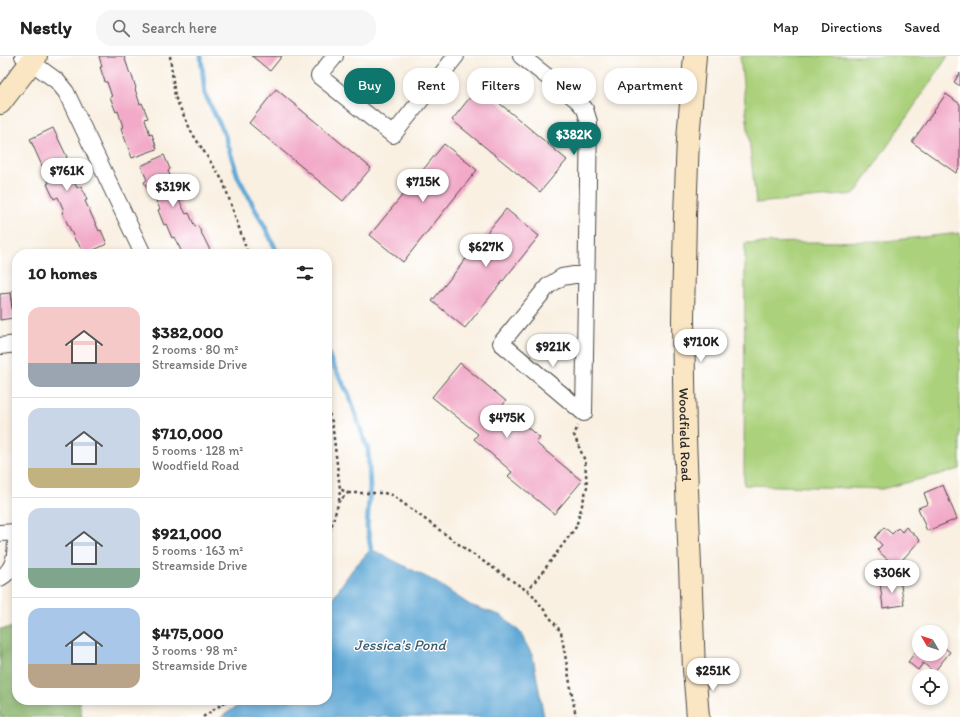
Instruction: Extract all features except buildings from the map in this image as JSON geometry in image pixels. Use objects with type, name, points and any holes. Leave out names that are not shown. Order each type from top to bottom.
[{"type":"main road","name":"Woodfield Road","points":[[695,56],[688,139],[683,319],[685,438],[694,669],[698,717]]},
{"type":"main road","points":[[0,103],[30,58]]},
{"type":"main road","name":"Woodfield Road","points":[[686,717],[694,669]]},
{"type":"street","points":[[335,56],[319,76],[393,135],[456,56]]},
{"type":"street","points":[[521,56],[577,100],[585,109],[589,122],[584,413]]},
{"type":"street","points":[[30,58],[57,81],[66,92],[141,249]]},
{"type":"street","points":[[584,413],[501,343],[548,286],[562,277],[586,275]]},
{"type":"street","points":[[0,346],[12,345]]},
{"type":"street","points":[[0,533],[12,532]]},
{"type":"street","points":[[0,578],[12,566]]},
{"type":"path","points":[[170,56],[175,97],[192,132],[223,181],[246,249]]},
{"type":"path","points":[[527,590],[576,527],[587,487],[585,461],[574,436],[584,413]]},
{"type":"path","points":[[332,422],[340,489],[339,501],[332,524]]},
{"type":"path","points":[[340,489],[348,493],[384,493],[392,496],[468,551],[532,594],[561,632],[576,717]]},
{"type":"path","points":[[339,501],[348,493]]},
{"type":"path","points":[[203,717],[221,705]]},
{"type":"green space","points":[[740,56],[948,56],[855,194],[756,203]]},
{"type":"green space","points":[[960,233],[960,469],[882,489],[744,485],[745,243],[886,241]]},
{"type":"green space","points":[[12,628],[12,705],[80,705],[82,717],[0,717],[0,629]]},
{"type":"water","name":"Jessica's Pond","points":[[371,549],[434,581],[470,605],[502,616],[520,632],[533,657],[544,717],[221,717],[239,705],[332,705],[332,599],[352,570]]},
{"type":"waterway","points":[[201,56],[205,94],[224,133],[238,177],[276,249]]},
{"type":"waterway","points":[[332,363],[349,395],[368,450],[370,485],[367,526],[371,549]]}]
